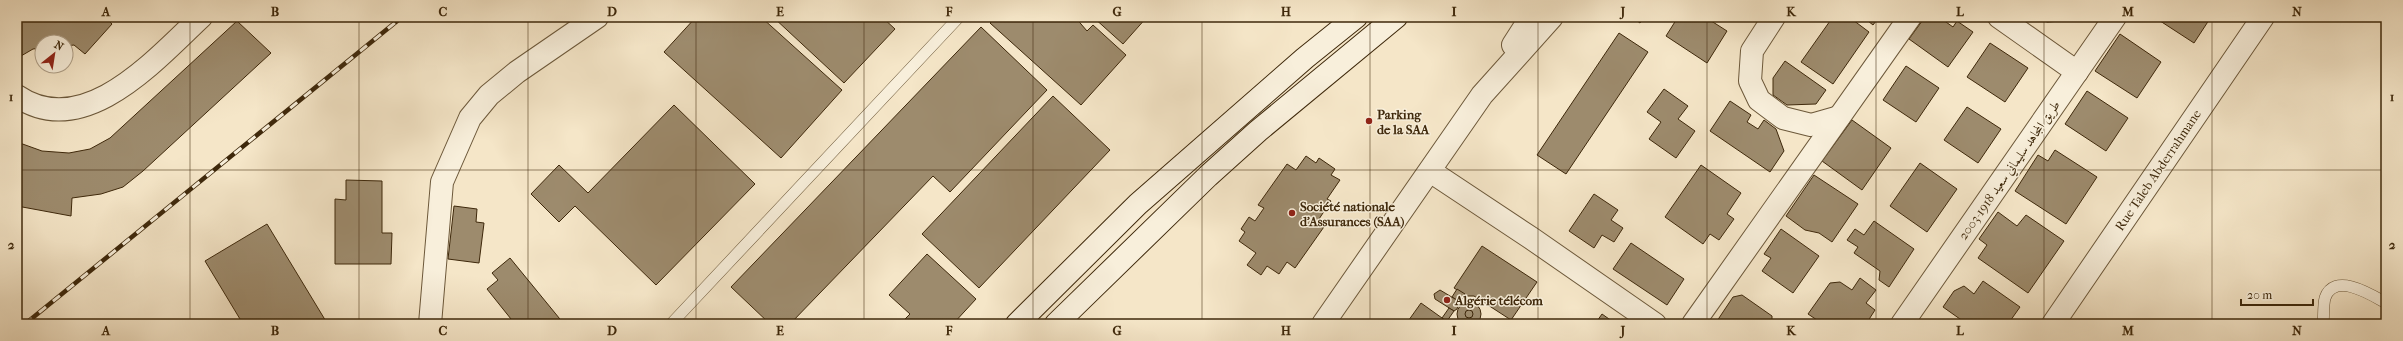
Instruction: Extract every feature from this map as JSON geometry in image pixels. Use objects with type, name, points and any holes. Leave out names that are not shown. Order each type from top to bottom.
[{"type":"street","points":[[17,96],[47,110],[88,105],[128,84],[202,17]]},
{"type":"street","points":[[430,324],[442,182],[470,118],[489,95],[517,72],[597,17]]},
{"type":"street","points":[[1017,324],[1138,204],[1305,58],[1356,17]]},
{"type":"street","points":[[1056,324],[1208,176],[1258,131],[1396,17]]},
{"type":"street","points":[[1323,324],[1482,95],[1531,17]]},
{"type":"street","points":[[1482,95],[1552,17]]},
{"type":"street","points":[[1774,17],[1752,51],[1750,81],[1759,100],[1783,118],[1804,123],[1811,124],[1839,117]]},
{"type":"street","points":[[1693,324],[1910,17]]},
{"type":"street","points":[[1999,17],[2077,72]]},
{"type":"street","name":"طريق المجاهد سليماني سعيد 1918-2003","points":[[1902,324],[2116,17]]},
{"type":"street","name":"Rue Taleb Abderrahmane","points":[[2054,324],[2263,17]]},
{"type":"street","points":[[1430,171],[1531,238],[1655,324]]},
{"type":"lane","points":[[671,324],[959,17]]},
{"type":"lane","points":[[2323,324],[2325,298],[2332,289],[2346,286],[2361,288],[2386,303]]},
{"type":"building","points":[[17,17],[105,17],[112,24],[85,54],[74,45],[74,34],[34,34],[34,49],[21,56],[17,52]]},
{"type":"building","points":[[696,17],[761,17],[842,90],[781,158],[664,52]]},
{"type":"building","points":[[773,17],[882,17],[895,29],[844,83]]},
{"type":"building","points":[[895,17],[905,17],[901,22]]},
{"type":"building","points":[[996,17],[1075,17],[1087,31],[1093,25],[1126,55],[1081,105],[990,23]]},
{"type":"building","points":[[1093,17],[1147,17],[1123,44]]},
{"type":"building","points":[[1632,17],[1644,17],[1640,23]]},
{"type":"building","points":[[1678,17],[1692,17],[1698,21],[1700,17],[1705,17],[1727,31],[1707,63],[1666,36]]},
{"type":"building","points":[[1823,17],[1849,17],[1869,32],[1833,84],[1801,62],[1830,21]]},
{"type":"building","points":[[1863,17],[1879,17],[1873,25]]},
{"type":"building","points":[[1925,17],[1939,17],[1953,27],[1957,21],[1973,32],[1948,67],[1909,39]]},
{"type":"building","points":[[2039,17],[2063,17],[2061,21],[2047,22]]},
{"type":"building","points":[[2154,17],[2211,17],[2194,43]]},
{"type":"building","points":[[237,21],[271,53],[143,171],[123,187],[101,194],[72,198],[71,216],[17,206],[17,142],[42,151],[69,153],[90,149],[110,138]]},
{"type":"building","points":[[981,27],[1047,90],[950,192],[933,176],[790,324],[770,324],[731,287]]},
{"type":"building","points":[[1619,33],[1648,52],[1566,174],[1537,155]]},
{"type":"building","points":[[2120,34],[2161,62],[2137,98],[2095,71]]},
{"type":"building","points":[[1990,43],[2028,68],[2005,102],[1967,77]]},
{"type":"building","points":[[1785,61],[1826,90],[1816,104],[1787,105],[1773,95],[1773,78]]},
{"type":"building","points":[[1906,66],[1939,88],[1916,122],[1883,100]]},
{"type":"building","points":[[1664,89],[1688,106],[1678,119],[1695,131],[1676,158],[1649,139],[1661,122],[1647,112]]},
{"type":"building","points":[[2087,91],[2128,118],[2106,151],[2065,124]]},
{"type":"building","points":[[1053,96],[1110,150],[979,288],[922,234]]},
{"type":"building","points":[[1730,101],[1751,115],[1747,122],[1758,129],[1764,120],[1776,129],[1784,151],[1770,172],[1710,131]]},
{"type":"building","points":[[674,105],[755,184],[656,285],[575,206],[559,222],[531,194],[559,165],[588,193]]},
{"type":"building","points":[[1967,107],[2001,129],[1978,163],[1944,140]]},
{"type":"building","points":[[1852,120],[1891,148],[1862,190],[1822,161]]},
{"type":"building","points":[[2055,150],[2097,177],[2066,224],[2015,191],[2038,155],[2048,161]]},
{"type":"building","name":"Société nationale d'Assurances (SAA)","points":[[1306,156],[1316,163],[1319,158],[1335,169],[1331,175],[1340,180],[1327,199],[1331,201],[1319,219],[1326,224],[1295,268],[1287,262],[1279,274],[1267,266],[1261,275],[1247,265],[1256,253],[1239,241],[1245,232],[1241,229],[1249,217],[1255,221],[1264,208],[1258,205],[1287,164],[1296,170]]},
{"type":"building","points":[[1920,163],[1957,189],[1927,232],[1890,206]]},
{"type":"building","points":[[1701,165],[1741,193],[1727,214],[1734,219],[1719,240],[1710,234],[1703,244],[1665,217]]},
{"type":"building","points":[[1814,175],[1858,204],[1832,242],[1819,233],[1805,230],[1786,216]]},
{"type":"building","points":[[346,180],[382,181],[382,233],[392,233],[391,264],[335,264],[335,199],[346,200]]},
{"type":"building","points":[[1594,194],[1618,210],[1611,220],[1623,228],[1614,242],[1602,235],[1594,248],[1569,231]]},
{"type":"building","points":[[454,206],[477,209],[476,222],[484,223],[479,263],[448,259]]},
{"type":"building","points":[[1998,212],[2017,226],[2026,215],[2064,241],[2028,293],[1978,258],[1987,245],[1979,239]]},
{"type":"building","points":[[1874,221],[1914,249],[1889,287],[1879,280],[1880,271],[1854,253],[1858,247],[1847,240],[1855,229],[1864,235]]},
{"type":"building","points":[[267,224],[327,323],[243,324],[205,261]]},
{"type":"building","points":[[1781,229],[1819,256],[1793,293],[1762,271],[1771,258],[1764,254]]},
{"type":"building","points":[[1631,243],[1684,279],[1667,305],[1613,269]]},
{"type":"building","points":[[1482,246],[1537,282],[1511,320],[1474,296],[1467,296],[1454,288]]},
{"type":"building","points":[[927,254],[976,299],[953,324],[900,324],[910,314],[889,295]]},
{"type":"building","points":[[510,258],[564,324],[515,324],[487,289],[498,280],[492,273]]},
{"type":"building","points":[[1860,278],[1876,290],[1866,303],[1875,310],[1866,324],[1823,324],[1808,314],[1830,283],[1840,282],[1852,290]]},
{"type":"building","points":[[1983,281],[2020,307],[2008,324],[1999,324],[1996,322],[1994,324],[1967,324],[1943,307],[1954,291],[1964,286],[1974,294]]},
{"type":"building","points":[[1457,289],[1465,294],[1460,302],[1452,297]]},
{"type":"building","name":"Algérie télécom","points":[[1440,290],[1460,302],[1457,309],[1454,311],[1435,299],[1434,294]]},
{"type":"building","points":[[1742,295],[1772,316],[1772,324],[1715,324],[1733,297]]},
{"type":"building","points":[[1469,302],[1478,305],[1481,314],[1478,323],[1469,326],[1460,323],[1457,314],[1460,305]]},
{"type":"building","points":[[1421,303],[1442,318],[1451,324],[1406,324]]},
{"type":"building","points":[[1449,308],[1454,311],[1447,321],[1442,318]]},
{"type":"building","points":[[1467,310],[1471,310],[1473,314],[1471,318],[1467,318],[1465,316],[1465,312]]},
{"type":"building","points":[[1602,314],[1616,324],[1595,324]]},
{"type":"railway","points":[[25,324],[402,17]]},
{"type":"place","name":"Parking de la SAA","points":[[1369,121]]},
{"type":"place","name":"Société nationale d'Assurances (SAA)","points":[[1292,213]]},
{"type":"place","name":"Algérie télécom","points":[[1447,300]]}]
